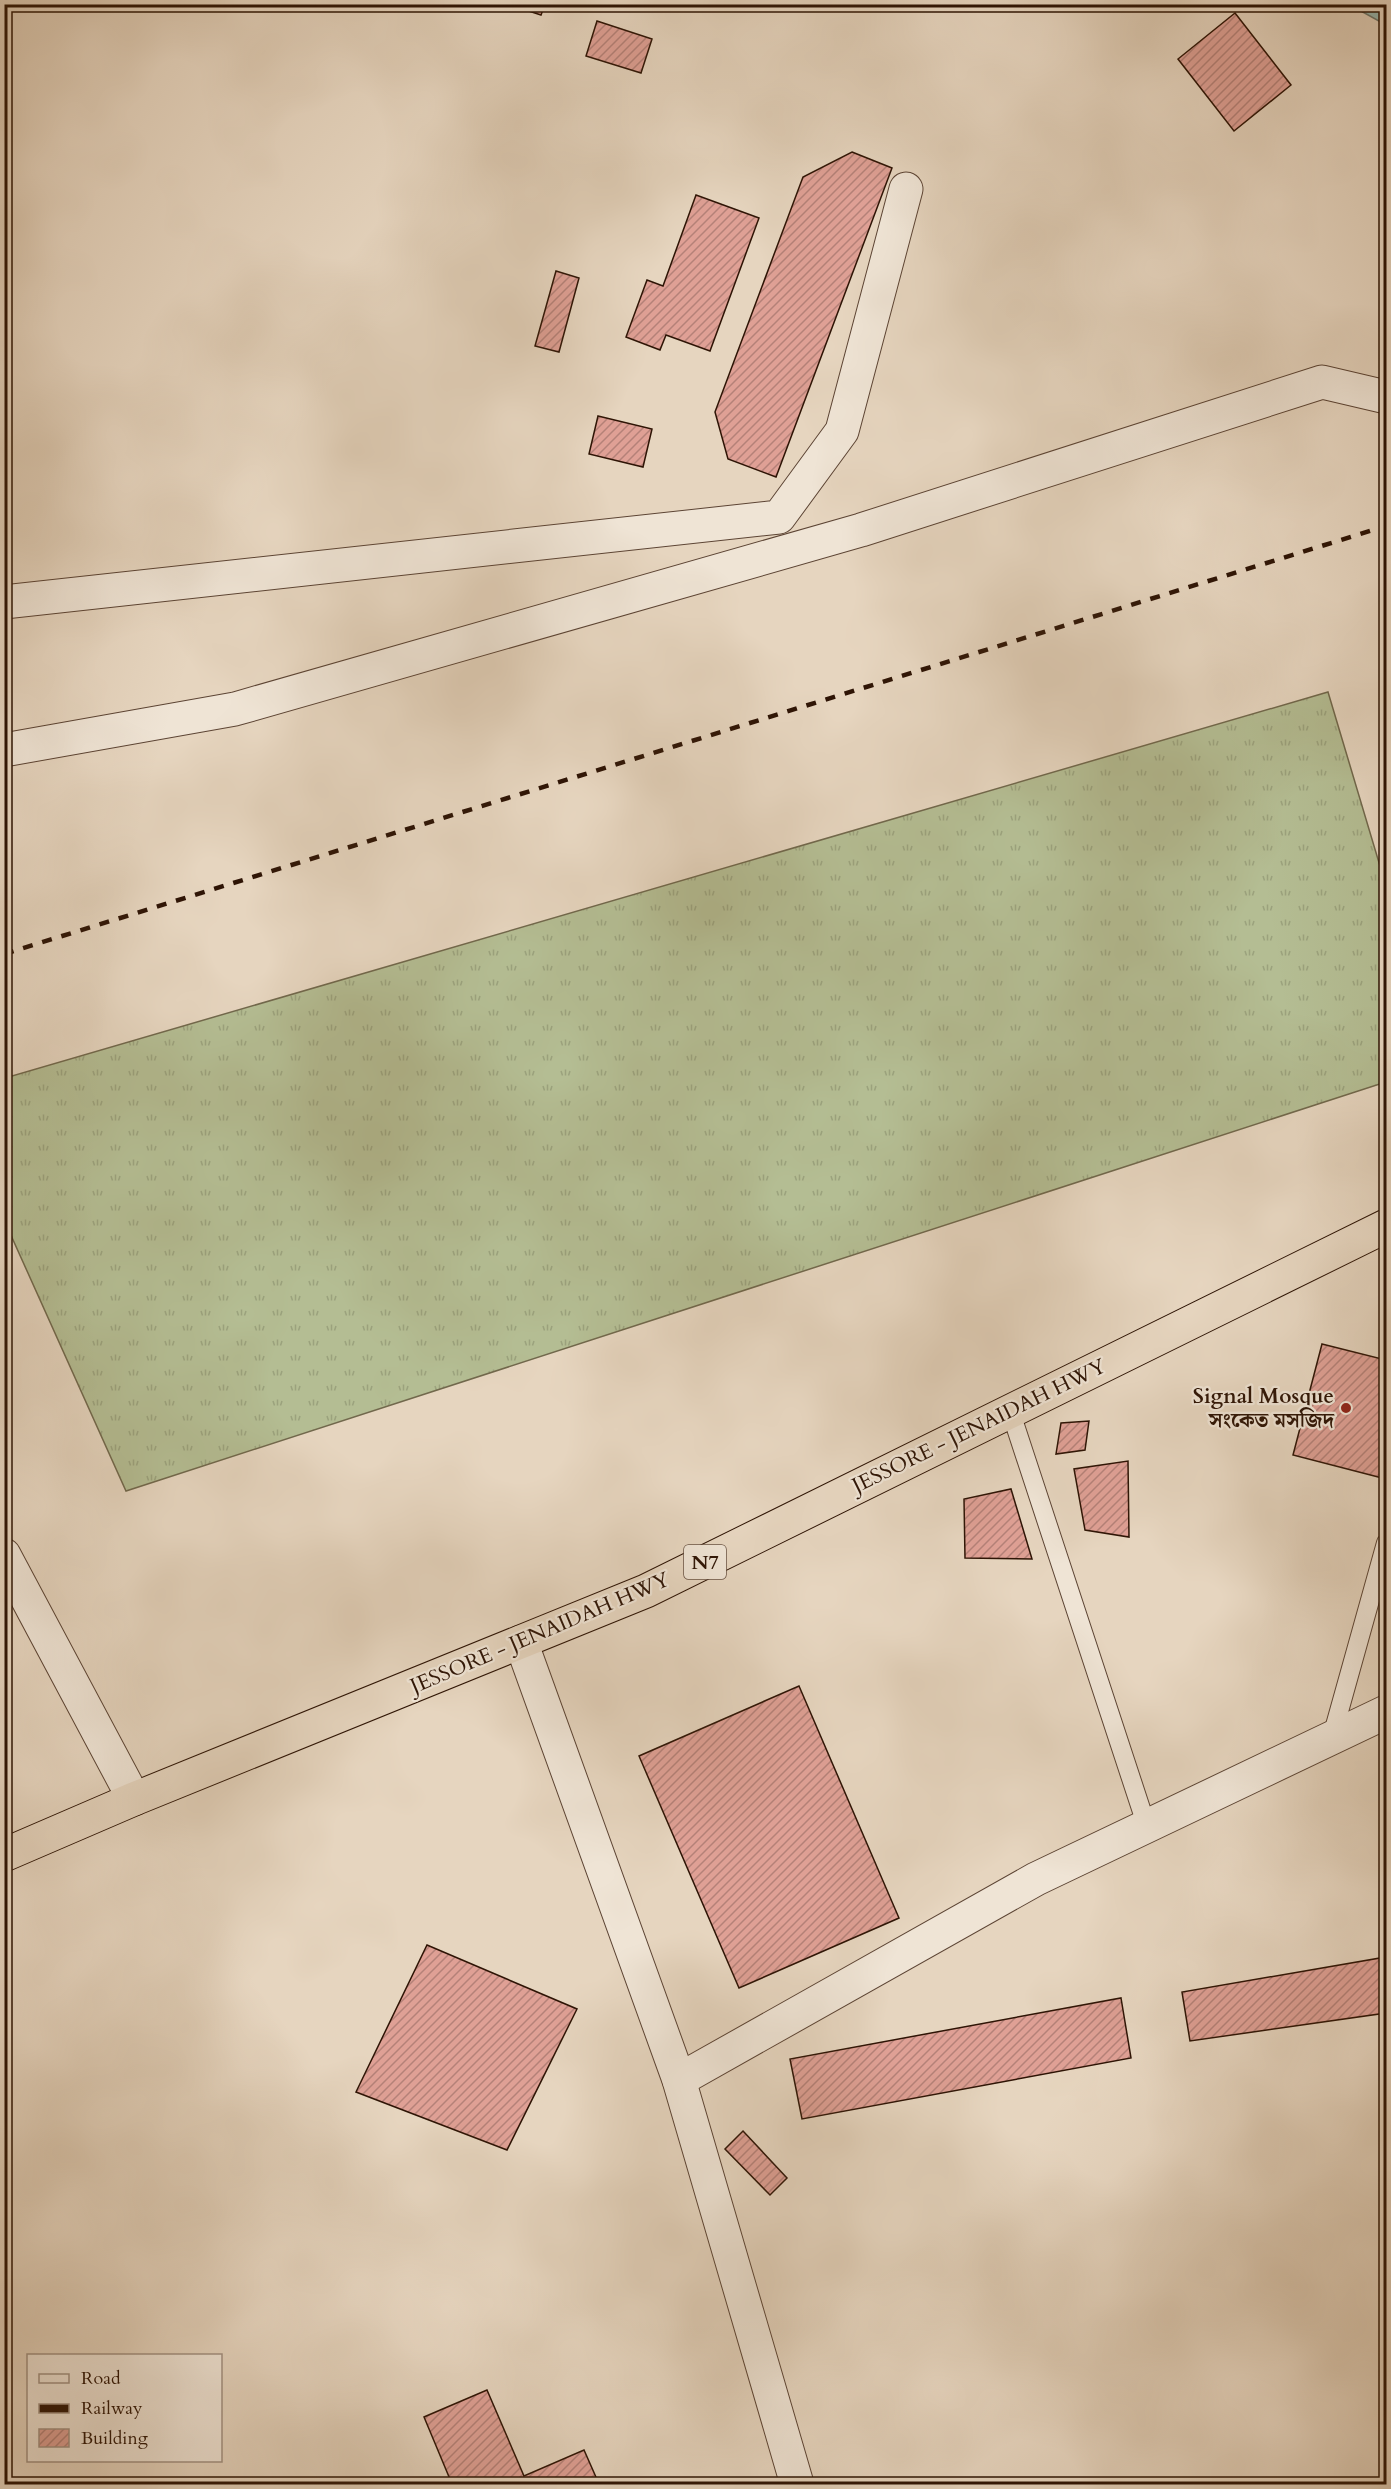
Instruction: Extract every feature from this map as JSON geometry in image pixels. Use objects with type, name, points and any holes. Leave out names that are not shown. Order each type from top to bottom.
[{"type":"highway","name":"JESSORE - JENAIDAH HWY","points":[[4,1855],[134,1799],[646,1591],[1386,1226]]},
{"type":"street","points":[[4,602],[779,517],[843,431],[906,189]]},
{"type":"street","points":[[4,750],[246,706],[861,530],[1322,382],[1386,397]]},
{"type":"street","points":[[4,1555],[134,1799]]},
{"type":"street","points":[[521,1642],[679,2080],[797,2484]]},
{"type":"street","points":[[679,2080],[1036,1879],[1386,1712]]},
{"type":"lane","points":[[1010,1410],[1147,1827]]},
{"type":"lane","points":[[1331,1740],[1386,1543]]},
{"type":"green space","points":[[1328,692],[1386,886],[1386,1082],[126,1491],[5,1222],[5,1078]]},
{"type":"water","points":[[1350,5],[1386,5],[1386,25]]},
{"type":"building","points":[[507,4],[545,4],[541,15]]},
{"type":"building","points":[[645,4],[668,4],[666,11]]},
{"type":"building","points":[[1235,13],[1291,85],[1234,131],[1178,59]]},
{"type":"building","points":[[597,21],[652,39],[641,73],[586,56]]},
{"type":"building","points":[[852,152],[892,168],[776,477],[728,459],[715,412],[803,177]]},
{"type":"building","points":[[696,195],[759,218],[710,351],[666,335],[660,350],[626,337],[647,280],[663,286]]},
{"type":"building","points":[[556,271],[579,278],[559,352],[535,346]]},
{"type":"building","points":[[598,416],[652,429],[643,467],[589,454]]},
{"type":"building","name":"Signal Mosque সংকেত মসজিদ","points":[[1322,1344],[1386,1360],[1386,1479],[1293,1455]]},
{"type":"building","points":[[1089,1421],[1085,1450],[1056,1454],[1061,1423]]},
{"type":"building","points":[[1128,1461],[1129,1537],[1085,1530],[1074,1469]]},
{"type":"building","points":[[1011,1489],[1032,1559],[965,1558],[964,1499]]},
{"type":"building","points":[[799,1686],[899,1918],[739,1988],[639,1756]]},
{"type":"building","points":[[427,1945],[577,2009],[507,2150],[356,2092]]},
{"type":"building","points":[[1386,1957],[1386,2013],[1190,2041],[1182,1992]]},
{"type":"building","points":[[1121,1998],[1131,2058],[802,2119],[790,2059]]},
{"type":"building","points":[[743,2131],[787,2178],[770,2195],[725,2149]]},
{"type":"building","points":[[487,2390],[524,2476],[584,2450],[599,2484],[452,2484],[424,2417]]},
{"type":"railway","points":[[4,954],[1386,526]]},
{"type":"place","name":"Signal Mosque সংকেত মসজিদ","points":[[1346,1408]]}]
